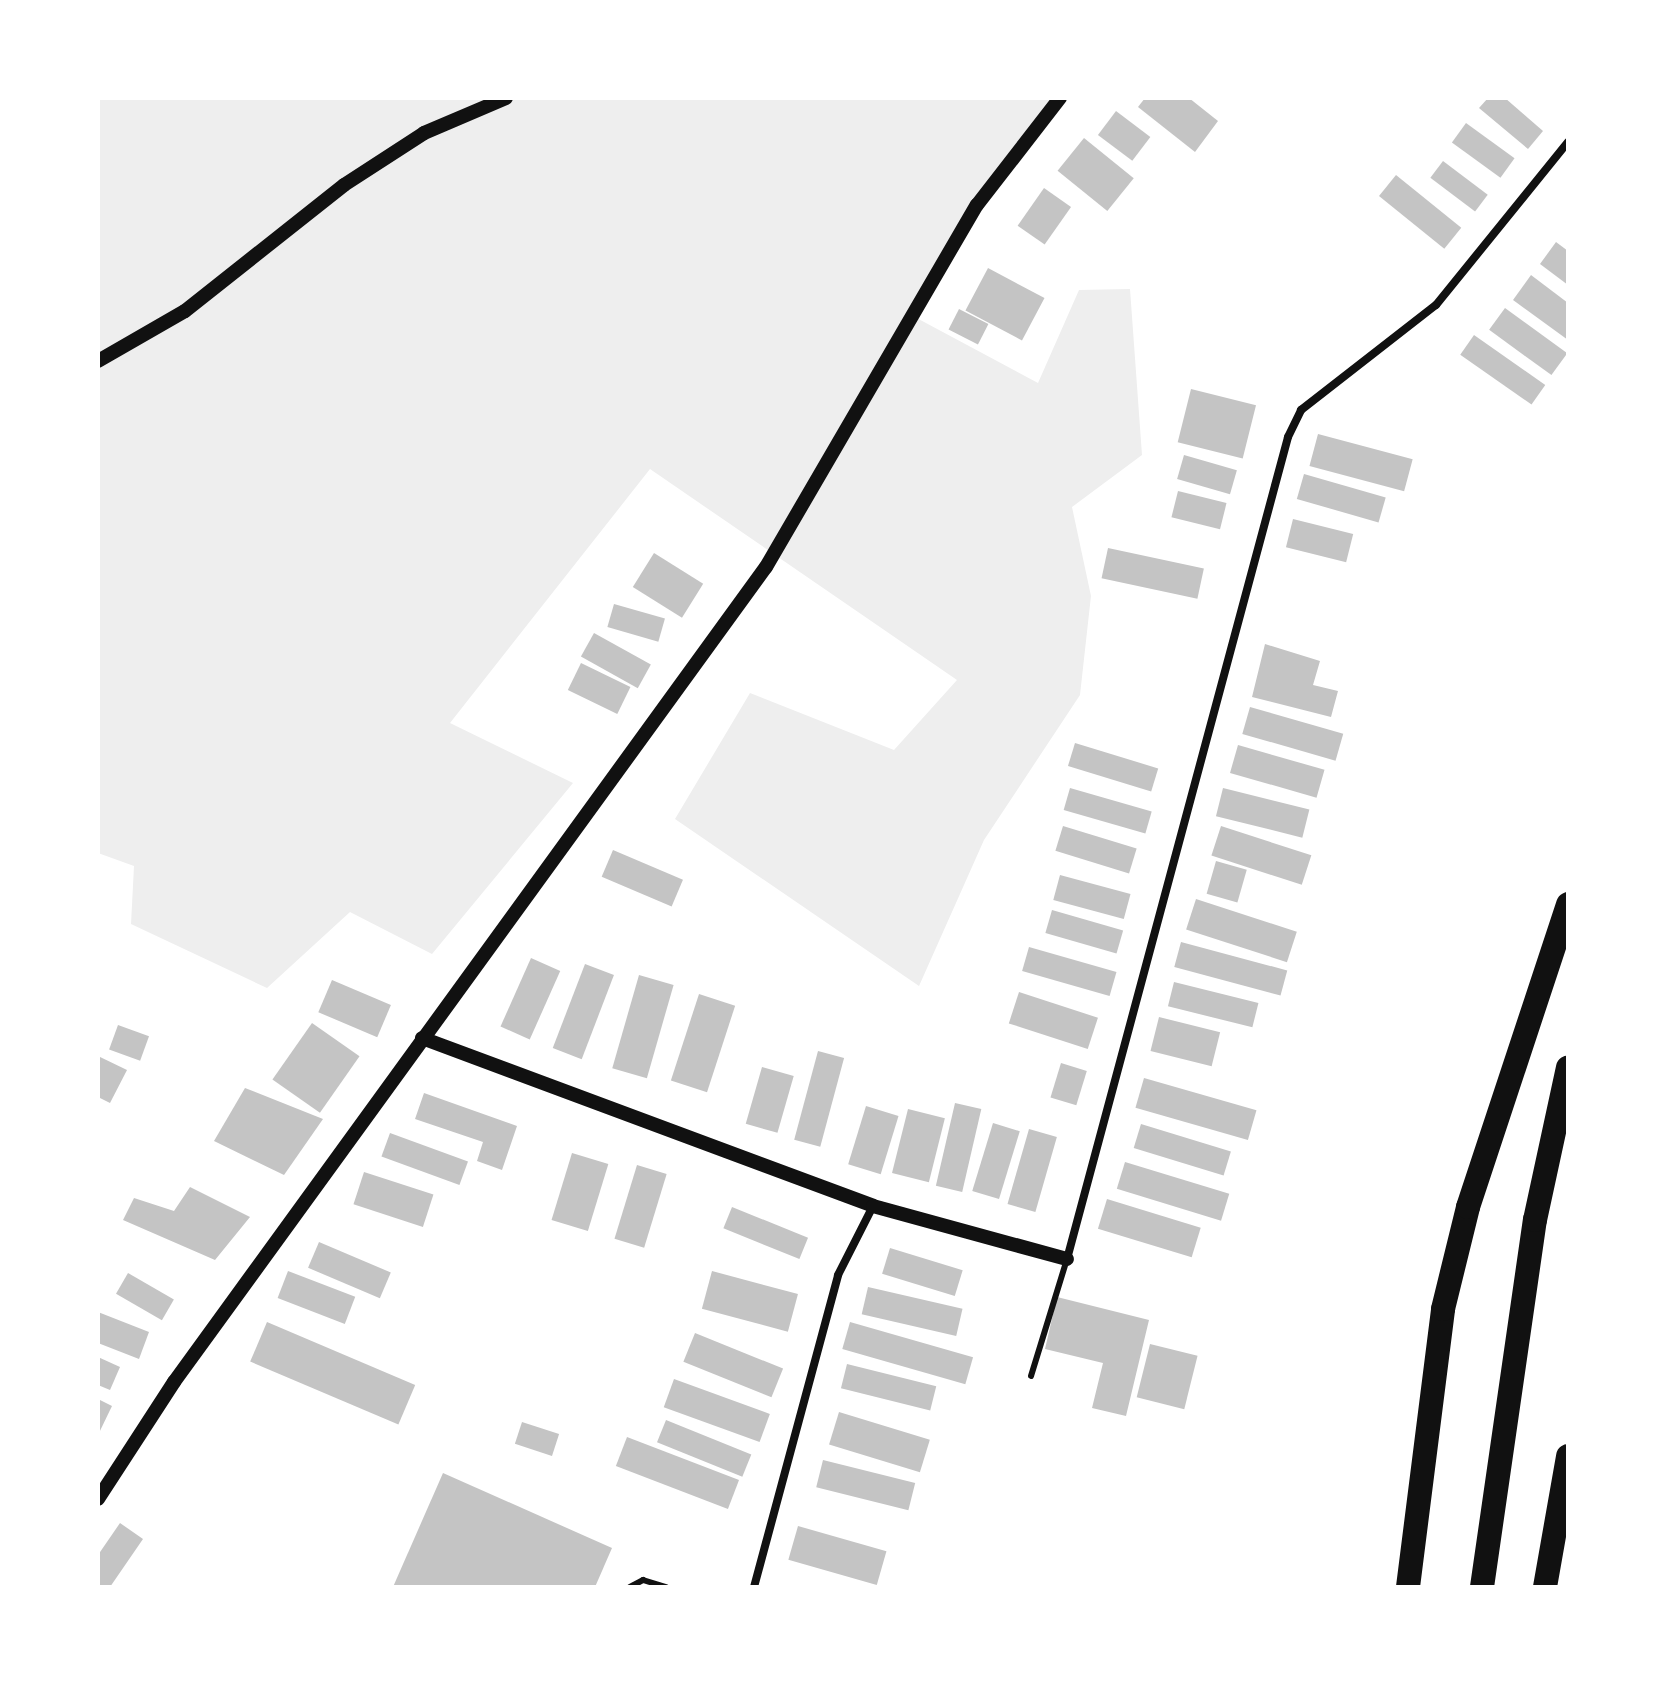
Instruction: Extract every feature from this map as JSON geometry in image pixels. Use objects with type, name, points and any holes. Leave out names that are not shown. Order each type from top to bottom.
[{"type":"highway","points":[[1408,1587],[1443,1309],[1468,1207],[1568,904]]},
{"type":"highway","points":[[1482,1587],[1535,1220],[1568,1068]]},
{"type":"highway","points":[[1545,1587],[1568,1456]]},
{"type":"street","points":[[98,361],[185,311],[411,142],[506,98]]},
{"type":"street","points":[[98,1499],[422,1038],[766,567],[977,205],[1060,98]]},
{"type":"street","points":[[422,1038],[873,1206],[1067,1259],[1288,437],[1301,410],[1436,305],[1568,142]]},
{"type":"street","points":[[754,1587],[838,1275],[873,1206]]},
{"type":"lane","points":[[1031,1376],[1067,1259]]},
{"type":"lane","points":[[630,1587],[643,1580],[666,1587]]},
{"type":"shaded area","points":[[98,98],[1060,98],[1012,158],[911,315],[1038,383],[1079,290],[1130,289],[1142,455],[1072,507],[1091,596],[1080,695],[984,840],[919,986],[675,819],[750,693],[894,750],[957,680],[650,469],[450,723],[573,783],[432,954],[350,912],[267,988],[131,924],[134,866],[98,853]]},
{"type":"building","points":[[1145,98],[1189,98],[1218,121],[1195,152],[1138,107]]},
{"type":"building","points":[[1488,98],[1505,98],[1543,131],[1528,149],[1479,108]]},
{"type":"building","points":[[1116,111],[1150,137],[1132,161],[1098,135]]},
{"type":"building","points":[[1466,123],[1515,158],[1500,178],[1452,142]]},
{"type":"building","points":[[1084,138],[1134,178],[1107,211],[1058,171]]},
{"type":"building","points":[[1443,161],[1488,195],[1475,211],[1430,178]]},
{"type":"building","points":[[1396,175],[1461,228],[1444,249],[1379,196]]},
{"type":"building","points":[[1044,188],[1071,207],[1045,245],[1018,226]]},
{"type":"building","points":[[1556,242],[1568,251],[1568,285],[1540,264]]},
{"type":"building","points":[[988,268],[1045,298],[1022,340],[965,310]]},
{"type":"building","points":[[1531,275],[1568,303],[1568,340],[1513,300]]},
{"type":"building","points":[[1505,308],[1567,353],[1551,375],[1489,330]]},
{"type":"building","points":[[959,309],[988,324],[978,344],[949,329]]},
{"type":"building","points":[[1474,335],[1545,385],[1532,405],[1460,355]]},
{"type":"building","points":[[1191,389],[1256,405],[1243,459],[1178,442]]},
{"type":"building","points":[[1318,434],[1413,459],[1404,491],[1309,466]]},
{"type":"building","points":[[1184,455],[1237,470],[1230,494],[1177,479]]},
{"type":"building","points":[[1304,474],[1386,497],[1379,522],[1297,499]]},
{"type":"building","points":[[1178,491],[1227,503],[1220,529],[1171,517]]},
{"type":"building","points":[[1293,519],[1353,534],[1346,562],[1286,547]]},
{"type":"building","points":[[1108,548],[1204,568],[1197,599],[1102,578]]},
{"type":"building","points":[[654,553],[703,584],[682,618],[633,587]]},
{"type":"building","points":[[614,604],[665,619],[658,642],[607,627]]},
{"type":"building","points":[[594,633],[651,665],[638,688],[581,657]]},
{"type":"building","points":[[1265,644],[1320,661],[1313,685],[1338,691],[1331,717],[1252,697]]},
{"type":"building","points":[[581,663],[630,687],[617,714],[568,690]]},
{"type":"building","points":[[1250,707],[1343,734],[1336,761],[1242,734]]},
{"type":"building","points":[[1075,743],[1158,768],[1151,791],[1068,766]]},
{"type":"building","points":[[1238,745],[1325,770],[1317,798],[1230,773]]},
{"type":"building","points":[[1070,788],[1152,811],[1145,834],[1064,810]]},
{"type":"building","points":[[1223,788],[1309,810],[1302,838],[1216,816]]},
{"type":"building","points":[[1063,826],[1137,849],[1129,873],[1055,851]]},
{"type":"building","points":[[1221,826],[1311,855],[1302,885],[1211,855]]},
{"type":"building","points":[[613,850],[683,880],[672,906],[602,877]]},
{"type":"building","points":[[1216,861],[1247,870],[1237,903],[1207,894]]},
{"type":"building","points":[[1060,875],[1131,894],[1124,919],[1053,900]]},
{"type":"building","points":[[1196,899],[1297,932],[1287,962],[1186,929]]},
{"type":"building","points":[[1052,910],[1123,930],[1117,953],[1045,933]]},
{"type":"building","points":[[1181,942],[1287,970],[1281,996],[1174,967]]},
{"type":"building","points":[[1029,947],[1116,972],[1110,996],[1022,971]]},
{"type":"building","points":[[531,958],[560,971],[530,1040],[500,1027]]},
{"type":"building","points":[[585,964],[614,975],[582,1059],[553,1048]]},
{"type":"building","points":[[639,975],[674,985],[647,1078],[612,1068]]},
{"type":"building","points":[[332,980],[391,1005],[377,1037],[318,1012]]},
{"type":"building","points":[[1174,982],[1258,1003],[1252,1027],[1168,1006]]},
{"type":"building","points":[[1019,992],[1098,1018],[1088,1049],[1009,1023]]},
{"type":"building","points":[[699,994],[735,1006],[707,1092],[671,1081]]},
{"type":"building","points":[[1159,1017],[1220,1032],[1212,1066],[1151,1051]]},
{"type":"building","points":[[312,1023],[360,1056],[320,1113],[272,1080]]},
{"type":"building","points":[[118,1025],[149,1036],[140,1061],[109,1049]]},
{"type":"building","points":[[818,1051],[844,1058],[820,1147],[794,1140]]},
{"type":"building","points":[[98,1056],[127,1070],[110,1103],[98,1097]]},
{"type":"building","points":[[1061,1063],[1087,1071],[1076,1105],[1050,1097]]},
{"type":"building","points":[[762,1067],[794,1076],[777,1133],[746,1124]]},
{"type":"building","points":[[1144,1078],[1256,1110],[1248,1140],[1135,1108]]},
{"type":"building","points":[[245,1088],[323,1119],[284,1175],[214,1141]]},
{"type":"building","points":[[424,1093],[517,1126],[502,1170],[477,1161],[483,1142],[415,1119]]},
{"type":"building","points":[[955,1103],[981,1109],[962,1192],[936,1186]]},
{"type":"building","points":[[866,1106],[899,1116],[881,1174],[848,1164]]},
{"type":"building","points":[[908,1109],[945,1118],[929,1182],[892,1173]]},
{"type":"building","points":[[993,1123],[1020,1131],[999,1199],[972,1191]]},
{"type":"building","points":[[1141,1124],[1231,1151],[1224,1175],[1134,1148]]},
{"type":"building","points":[[1029,1129],[1057,1137],[1035,1212],[1008,1204]]},
{"type":"building","points":[[390,1133],[468,1161],[459,1185],[381,1156]]},
{"type":"building","points":[[572,1153],[608,1164],[588,1231],[552,1220]]},
{"type":"building","points":[[1125,1162],[1229,1194],[1221,1221],[1117,1189]]},
{"type":"building","points":[[637,1165],[667,1174],[644,1248],[614,1239]]},
{"type":"building","points":[[364,1172],[433,1195],[423,1227],[353,1204]]},
{"type":"building","points":[[190,1187],[250,1217],[215,1260],[123,1220],[134,1198],[174,1211]]},
{"type":"building","points":[[1107,1199],[1201,1228],[1192,1257],[1098,1229]]},
{"type":"building","points":[[732,1207],[808,1238],[799,1259],[723,1228]]},
{"type":"building","points":[[319,1242],[391,1272],[380,1298],[308,1268]]},
{"type":"building","points":[[890,1248],[963,1270],[955,1296],[882,1274]]},
{"type":"building","points":[[288,1271],[355,1297],[345,1324],[278,1298]]},
{"type":"building","points":[[712,1271],[798,1294],[788,1332],[702,1309]]},
{"type":"building","points":[[128,1273],[174,1300],[162,1320],[116,1294]]},
{"type":"building","points":[[868,1287],[963,1309],[956,1336],[862,1314]]},
{"type":"building","points":[[1057,1297],[1149,1320],[1126,1416],[1092,1408],[1103,1363],[1045,1349]]},
{"type":"building","points":[[98,1312],[149,1332],[139,1359],[98,1343]]},
{"type":"building","points":[[267,1322],[415,1385],[398,1424],[250,1362]]},
{"type":"building","points":[[850,1322],[973,1357],[965,1384],[842,1349]]},
{"type":"building","points":[[695,1333],[783,1369],[771,1397],[683,1362]]},
{"type":"building","points":[[1150,1344],[1198,1356],[1184,1409],[1137,1397]]},
{"type":"building","points":[[98,1357],[120,1367],[110,1390],[98,1385]]},
{"type":"building","points":[[847,1364],[936,1386],[930,1411],[841,1388]]},
{"type":"building","points":[[674,1379],[770,1414],[760,1442],[664,1407]]},
{"type":"building","points":[[98,1399],[112,1406],[98,1435]]},
{"type":"building","points":[[839,1412],[930,1440],[920,1472],[829,1445]]},
{"type":"building","points":[[666,1420],[751,1454],[742,1477],[657,1442]]},
{"type":"building","points":[[522,1422],[559,1434],[552,1456],[515,1444]]},
{"type":"building","points":[[627,1437],[739,1480],[728,1509],[616,1466]]},
{"type":"building","points":[[823,1460],[915,1483],[908,1510],[816,1487]]},
{"type":"building","points":[[443,1473],[612,1548],[595,1587],[393,1587]]},
{"type":"building","points":[[120,1523],[143,1539],[110,1587],[98,1587],[98,1555]]},
{"type":"building","points":[[798,1526],[886,1551],[877,1585],[788,1560]]}]
